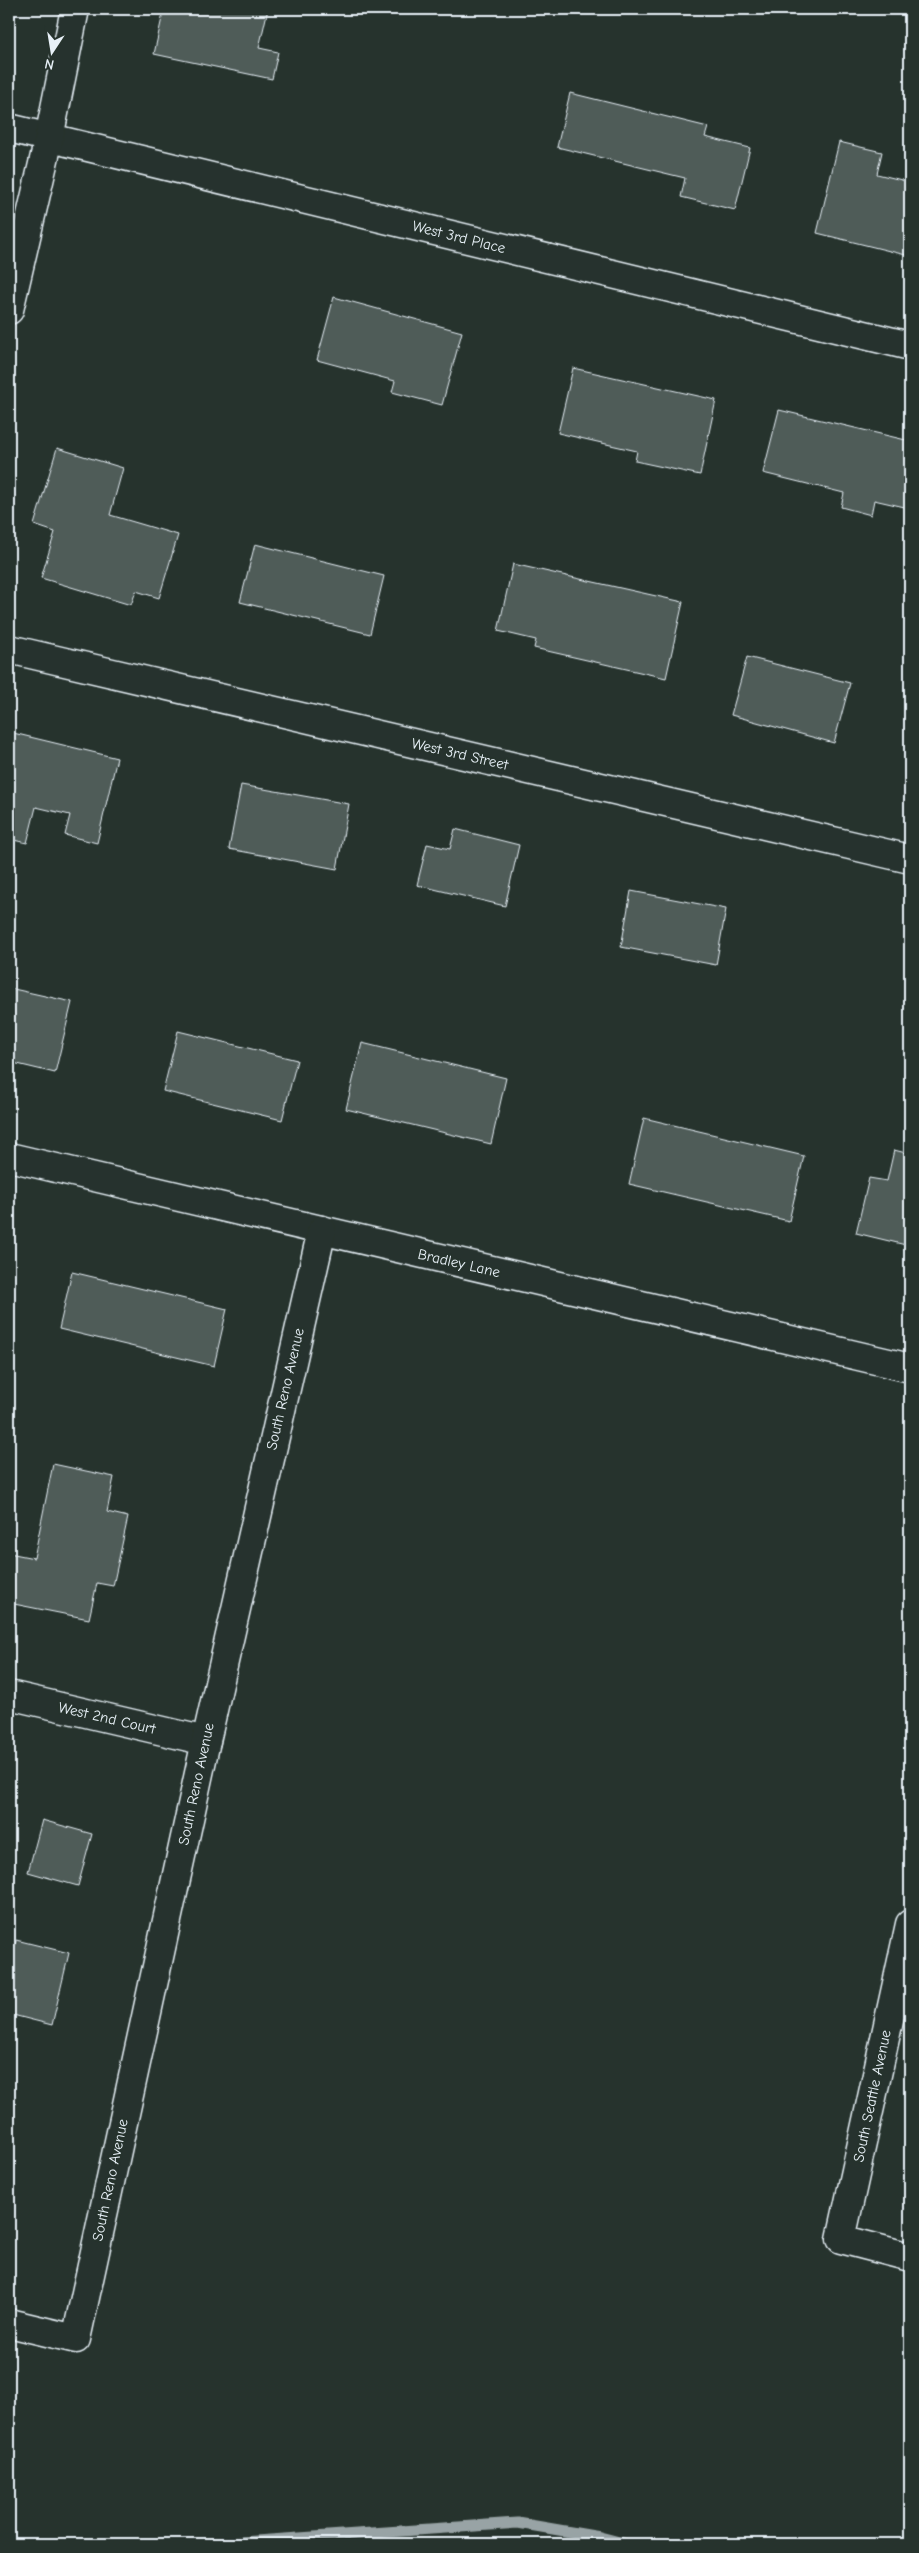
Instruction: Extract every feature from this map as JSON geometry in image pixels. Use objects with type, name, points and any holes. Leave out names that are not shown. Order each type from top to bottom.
[{"type":"street","points":[[9,310],[49,138],[75,9]]},
{"type":"street","name":"West 3rd Place","points":[[9,128],[910,346]]},
{"type":"street","name":"West 3rd Street","points":[[9,650],[910,859]]},
{"type":"street","name":"Bradley Lane","points":[[9,1156],[910,1368]]},
{"type":"street","name":"South Reno Avenue","points":[[9,2323],[76,2339],[206,1741],[322,1230]]},
{"type":"street","name":"West 2nd Court","points":[[9,1695],[206,1741]]},
{"type":"street","name":"South Seattle Avenue","points":[[910,1924],[841,2239],[910,2257]]},
{"type":"building","points":[[164,9],[268,9],[259,48],[278,52],[272,79],[154,54]]},
{"type":"building","points":[[570,93],[708,127],[705,137],[750,148],[735,210],[681,197],[685,178],[557,147]]},
{"type":"building","points":[[839,142],[882,152],[877,174],[910,182],[910,256],[817,233]]},
{"type":"building","points":[[334,297],[462,332],[442,405],[392,392],[395,381],[317,360]]},
{"type":"building","points":[[573,368],[716,400],[700,475],[635,461],[637,451],[558,433]]},
{"type":"building","points":[[779,410],[910,441],[909,508],[874,500],[871,515],[841,507],[844,493],[763,473]]},
{"type":"building","points":[[57,448],[123,468],[110,515],[178,535],[159,598],[136,591],[131,605],[41,578],[55,532],[34,525]]},
{"type":"building","points":[[255,544],[384,576],[370,634],[240,602]]},
{"type":"building","points":[[513,564],[683,602],[666,678],[534,648],[536,640],[498,631]]},
{"type":"building","points":[[747,657],[850,683],[834,743],[731,715]]},
{"type":"building","points":[[9,732],[117,758],[97,843],[65,835],[70,815],[36,807],[27,843],[9,839]]},
{"type":"building","points":[[241,785],[349,804],[337,869],[229,849]]},
{"type":"building","points":[[455,829],[519,845],[505,906],[417,885],[427,844],[450,849]]},
{"type":"building","points":[[631,891],[726,909],[716,965],[621,947]]},
{"type":"building","points":[[9,988],[72,1002],[55,1073],[9,1062]]},
{"type":"building","points":[[178,1031],[297,1060],[282,1120],[163,1091]]},
{"type":"building","points":[[362,1043],[506,1078],[491,1144],[346,1109]]},
{"type":"building","points":[[644,1118],[804,1156],[789,1221],[629,1184]]},
{"type":"building","points":[[894,1150],[910,1154],[910,1246],[856,1233],[869,1178],[887,1181]]},
{"type":"building","points":[[72,1272],[227,1309],[214,1366],[59,1329]]},
{"type":"building","points":[[53,1464],[114,1477],[107,1512],[128,1517],[113,1586],[97,1583],[89,1619],[9,1603],[9,1553],[34,1558]]},
{"type":"building","points":[[42,1820],[92,1834],[78,1886],[28,1872]]},
{"type":"building","points":[[16,1940],[69,1953],[52,2025],[9,2014],[9,1971]]},
{"type":"waterway","points":[[213,2544],[518,2523],[600,2537],[627,2544]]}]
